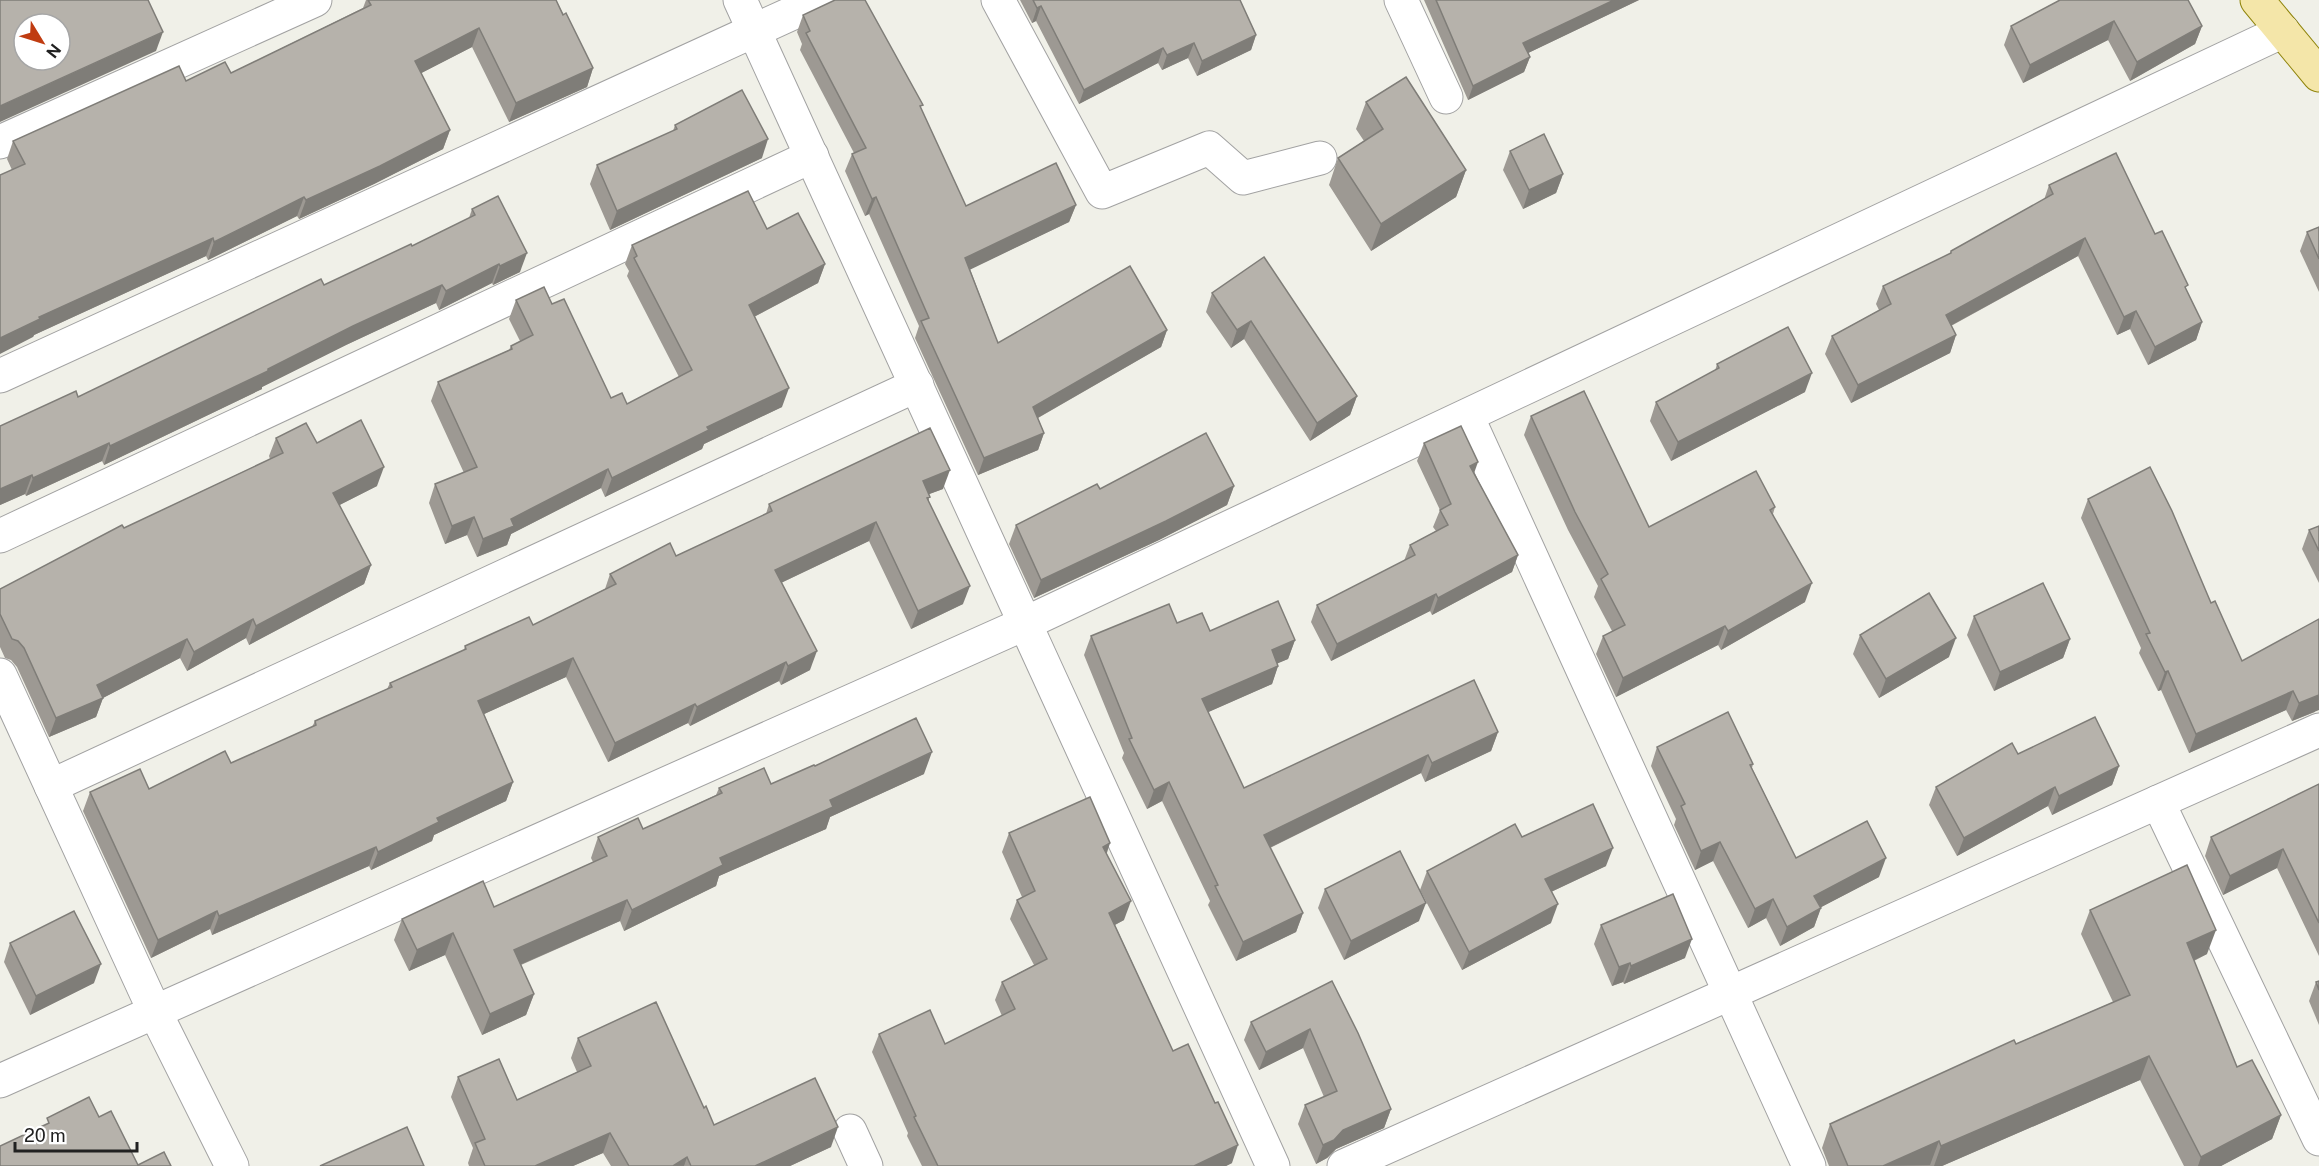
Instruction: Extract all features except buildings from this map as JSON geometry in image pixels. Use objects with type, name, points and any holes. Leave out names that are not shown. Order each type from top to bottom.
[{"type":"main road","points":[[2257,0],[2319,75]]},
{"type":"street","points":[[0,142],[315,0]]},
{"type":"street","points":[[740,0],[1273,1166]]},
{"type":"street","points":[[0,376],[821,0]]},
{"type":"street","points":[[998,0],[1102,192],[1209,148],[1243,177],[1320,158]]},
{"type":"street","points":[[1401,0],[1446,97]]},
{"type":"street","points":[[0,1081],[154,1010],[1026,623],[2283,31]]},
{"type":"street","points":[[0,536],[812,156]]},
{"type":"street","points":[[51,786],[917,385]]},
{"type":"street","points":[[1467,416],[1809,1166]]},
{"type":"street","points":[[0,675],[154,1010],[231,1166]]},
{"type":"street","points":[[1344,1166],[2319,730]]},
{"type":"street","points":[[2158,802],[2319,1139]]},
{"type":"street","points":[[850,1131],[866,1166]]}]
